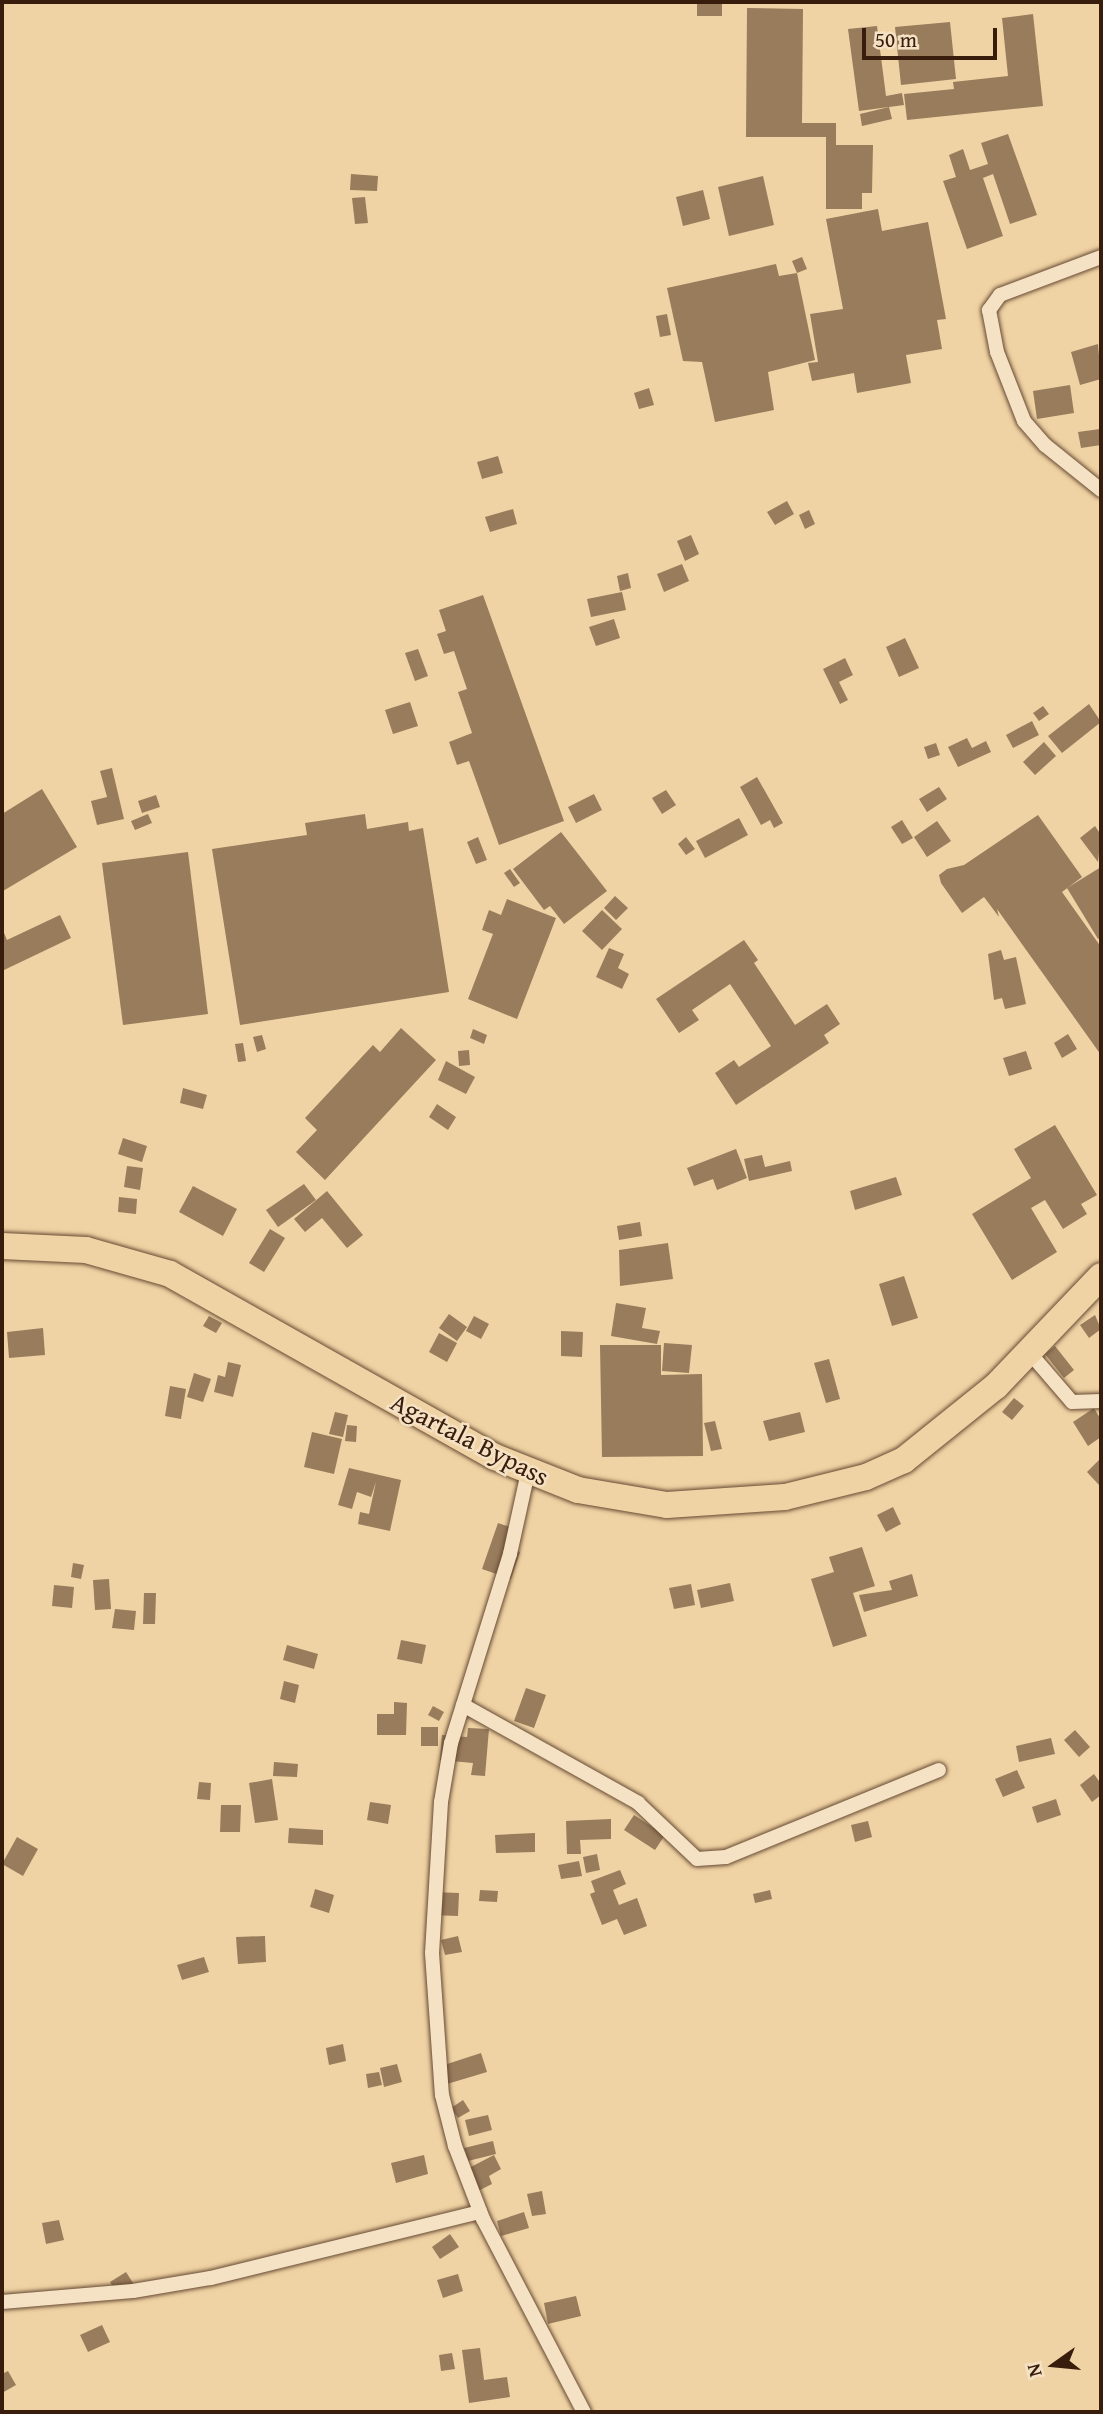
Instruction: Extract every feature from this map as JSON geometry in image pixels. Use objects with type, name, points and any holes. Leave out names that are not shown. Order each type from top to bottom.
[{"type":"highway","name":"Agartala Bypass","points":[[2,1246],[86,1250],[170,1275],[528,1472],[611,1498],[667,1506],[785,1497],[834,1486],[904,1460],[935,1439],[1029,1352],[1100,1278]]},
{"type":"street","points":[[1101,257],[1000,295],[989,310],[997,352],[1024,421],[1045,445],[1101,490]]},
{"type":"street","points":[[1029,1352],[1072,1402],[1101,1401]]},
{"type":"street","points":[[528,1472],[510,1554],[463,1705],[441,1802],[432,1954],[442,2095],[480,2212],[583,2412]]},
{"type":"street","points":[[463,1705],[638,1804],[696,1858],[726,1857],[939,1770]]},
{"type":"street","points":[[2,2302],[133,2291],[211,2278],[480,2212]]},
{"type":"building","points":[[697,2],[722,2],[722,16],[697,16]]},
{"type":"building","points":[[747,8],[803,9],[802,123],[836,123],[836,145],[873,145],[872,193],[862,193],[862,209],[826,209],[826,137],[746,137]]},
{"type":"building","points":[[1033,14],[1043,106],[907,120],[904,94],[954,89],[953,82],[1008,76],[1002,18]]},
{"type":"building","points":[[950,22],[956,79],[901,85],[895,27]]},
{"type":"building","points":[[877,26],[886,96],[902,93],[904,105],[859,111],[848,29]]},
{"type":"building","points":[[889,107],[892,119],[862,126],[860,114]]},
{"type":"building","points":[[1008,134],[1037,215],[1010,224],[993,174],[983,178],[1003,236],[967,249],[943,181],[956,177],[949,155],[963,149],[970,170],[988,164],[981,143]]},
{"type":"building","points":[[351,174],[378,176],[377,191],[350,190]]},
{"type":"building","points":[[763,176],[774,225],[729,236],[718,187]]},
{"type":"building","points":[[703,190],[710,219],[683,226],[676,197]]},
{"type":"building","points":[[365,197],[368,223],[355,224],[352,198]]},
{"type":"building","points":[[878,209],[882,231],[928,222],[946,319],[937,320],[942,349],[906,355],[911,383],[857,393],[854,373],[812,381],[808,363],[818,362],[810,314],[843,309],[826,219]]},
{"type":"building","points":[[802,257],[807,269],[797,273],[792,261]]},
{"type":"building","points":[[776,264],[779,276],[797,273],[815,360],[768,372],[774,410],[715,422],[702,362],[683,361],[667,288]]},
{"type":"building","points":[[667,314],[671,335],[660,337],[656,316]]},
{"type":"building","points":[[1098,344],[1101,379],[1080,385],[1071,352]]},
{"type":"building","points":[[1070,385],[1074,413],[1037,419],[1033,391]]},
{"type":"building","points":[[649,388],[654,405],[639,409],[634,393]]},
{"type":"building","points":[[1100,429],[1101,445],[1081,448],[1078,432]]},
{"type":"building","points":[[498,456],[503,473],[482,479],[477,462]]},
{"type":"building","points":[[787,501],[794,514],[775,525],[767,512]]},
{"type":"building","points":[[513,509],[517,524],[490,532],[485,517]]},
{"type":"building","points":[[809,510],[815,524],[805,529],[799,515]]},
{"type":"building","points":[[691,535],[699,554],[685,561],[677,541]]},
{"type":"building","points":[[682,564],[689,581],[664,592],[657,574]]},
{"type":"building","points":[[628,573],[631,588],[620,591],[617,576]]},
{"type":"building","points":[[622,592],[626,610],[591,617],[587,599]]},
{"type":"building","points":[[483,595],[564,821],[499,845],[469,761],[457,765],[449,742],[472,733],[458,692],[467,689],[454,651],[444,654],[437,634],[446,631],[439,610]]},
{"type":"building","points":[[614,619],[620,638],[596,646],[589,627]]},
{"type":"building","points":[[905,638],[919,668],[899,677],[886,647]]},
{"type":"building","points":[[418,649],[428,676],[415,681],[405,653]]},
{"type":"building","points":[[845,658],[853,675],[839,682],[848,700],[840,704],[823,669]]},
{"type":"building","points":[[410,702],[418,726],[393,734],[385,710]]},
{"type":"building","points":[[1089,704],[1101,722],[1062,753],[1048,736]]},
{"type":"building","points":[[1043,706],[1049,714],[1039,721],[1033,713]]},
{"type":"building","points":[[1032,721],[1039,735],[1013,748],[1006,735]]},
{"type":"building","points":[[967,738],[972,748],[986,741],[991,752],[958,767],[948,747]]},
{"type":"building","points":[[1044,742],[1056,756],[1035,775],[1023,762]]},
{"type":"building","points":[[936,743],[940,755],[928,759],[924,747]]},
{"type":"building","points":[[112,768],[124,819],[97,825],[91,801],[107,797],[100,771]]},
{"type":"building","points":[[757,777],[783,823],[774,828],[770,820],[761,825],[740,787]]},
{"type":"building","points":[[939,787],[947,799],[927,812],[919,799]]},
{"type":"building","points":[[42,789],[77,847],[3,891],[2,814]]},
{"type":"building","points":[[666,790],[676,805],[662,814],[652,798]]},
{"type":"building","points":[[594,794],[602,810],[576,823],[568,807]]},
{"type":"building","points":[[156,795],[160,807],[142,813],[138,801]]},
{"type":"building","points":[[148,814],[152,823],[135,830],[131,821]]},
{"type":"building","points":[[365,814],[367,829],[408,822],[409,831],[423,828],[449,992],[240,1025],[212,849],[307,835],[305,823]]},
{"type":"building","points":[[1038,815],[1082,877],[1062,892],[1101,947],[1101,1055],[997,909],[999,917],[984,897],[962,913],[941,883],[939,875],[947,869],[964,865]]},
{"type":"building","points":[[739,818],[748,835],[705,858],[696,841]]},
{"type":"building","points":[[902,820],[913,838],[902,844],[891,827]]},
{"type":"building","points":[[937,821],[951,841],[927,857],[914,837]]},
{"type":"building","points":[[1095,826],[1101,835],[1098,862],[1080,838]]},
{"type":"building","points":[[561,832],[607,891],[564,924],[550,906],[544,910],[513,869]]},
{"type":"building","points":[[478,837],[487,860],[476,864],[467,842]]},
{"type":"building","points":[[686,837],[695,849],[686,855],[678,844]]},
{"type":"building","points":[[188,852],[208,1014],[123,1025],[102,863]]},
{"type":"building","points":[[1101,867],[1101,937],[1098,939],[1067,888]]},
{"type":"building","points":[[510,869],[520,883],[514,887],[504,873]]},
{"type":"building","points":[[615,896],[628,908],[616,920],[604,908]]},
{"type":"building","points":[[507,899],[556,918],[517,1019],[468,999],[493,934],[482,930],[489,910],[501,915]]},
{"type":"building","points":[[602,910],[622,929],[602,950],[582,931]]},
{"type":"building","points":[[60,915],[71,938],[2,971],[2,928],[7,940]]},
{"type":"building","points":[[744,940],[758,960],[754,963],[795,1025],[827,1004],[840,1024],[824,1035],[829,1043],[736,1105],[715,1073],[734,1060],[739,1067],[771,1046],[730,984],[692,1010],[699,1020],[679,1033],[656,999]]},
{"type":"building","points":[[609,948],[624,954],[618,968],[629,974],[622,989],[596,977]]},
{"type":"building","points":[[1001,950],[1004,960],[1016,957],[1026,1004],[1005,1009],[1002,998],[994,1000],[988,954]]},
{"type":"building","points":[[401,1028],[436,1060],[325,1180],[296,1152],[317,1130],[305,1118],[373,1045],[380,1052]]},
{"type":"building","points":[[473,1029],[487,1035],[484,1044],[470,1038]]},
{"type":"building","points":[[1068,1034],[1077,1049],[1062,1058],[1054,1043]]},
{"type":"building","points":[[262,1035],[266,1049],[257,1052],[253,1037]]},
{"type":"building","points":[[243,1043],[246,1061],[238,1062],[235,1044]]},
{"type":"building","points":[[469,1050],[470,1065],[459,1066],[458,1051]]},
{"type":"building","points":[[1026,1051],[1032,1069],[1009,1076],[1003,1058]]},
{"type":"building","points":[[446,1061],[475,1077],[466,1094],[438,1080]]},
{"type":"building","points":[[183,1088],[207,1095],[203,1109],[180,1103]]},
{"type":"building","points":[[437,1104],[456,1117],[448,1130],[429,1117]]},
{"type":"building","points":[[1055,1125],[1097,1195],[1081,1204],[1087,1214],[1063,1229],[1045,1200],[1031,1208],[1057,1252],[1012,1280],[972,1214],[1031,1178],[1014,1149]]},
{"type":"building","points":[[123,1138],[147,1146],[142,1162],[118,1154]]},
{"type":"building","points":[[736,1149],[747,1178],[717,1190],[713,1179],[694,1186],[687,1168]]},
{"type":"building","points":[[762,1155],[765,1167],[790,1161],[792,1171],[749,1181],[744,1159]]},
{"type":"building","points":[[127,1166],[143,1168],[140,1190],[124,1187]]},
{"type":"building","points":[[896,1177],[902,1195],[855,1210],[850,1191]]},
{"type":"building","points":[[304,1184],[316,1200],[278,1227],[266,1210]]},
{"type":"building","points":[[193,1186],[237,1209],[223,1236],[179,1212]]},
{"type":"building","points":[[327,1191],[363,1235],[347,1248],[322,1218],[305,1232],[294,1219]]},
{"type":"building","points":[[119,1197],[137,1199],[136,1214],[118,1212]]},
{"type":"building","points":[[640,1222],[642,1236],[619,1240],[617,1226]]},
{"type":"building","points":[[270,1229],[285,1238],[264,1272],[249,1263]]},
{"type":"building","points":[[668,1243],[673,1279],[620,1286],[619,1250]]},
{"type":"building","points":[[904,1276],[918,1318],[892,1326],[879,1284]]},
{"type":"building","points":[[616,1303],[646,1308],[642,1328],[660,1331],[657,1344],[611,1336]]},
{"type":"building","points":[[449,1314],[467,1327],[457,1341],[439,1328]]},
{"type":"building","points":[[1095,1315],[1101,1329],[1089,1338],[1080,1325]]},
{"type":"building","points":[[209,1316],[222,1323],[216,1333],[203,1326]]},
{"type":"building","points":[[474,1316],[489,1324],[481,1339],[466,1331]]},
{"type":"building","points":[[43,1328],[45,1355],[9,1358],[7,1332]]},
{"type":"building","points":[[561,1331],[583,1332],[582,1357],[561,1356]]},
{"type":"building","points":[[439,1333],[457,1343],[447,1362],[429,1352]]},
{"type":"building","points":[[664,1343],[692,1345],[689,1373],[662,1371]]},
{"type":"building","points":[[600,1345],[661,1345],[661,1375],[702,1374],[703,1456],[602,1457]]},
{"type":"building","points":[[1055,1346],[1074,1370],[1064,1378],[1045,1354]]},
{"type":"building","points":[[829,1359],[840,1399],[826,1403],[814,1363]]},
{"type":"building","points":[[228,1362],[241,1365],[233,1397],[214,1392],[218,1375],[225,1377]]},
{"type":"building","points":[[194,1373],[211,1379],[203,1402],[187,1397]]},
{"type":"building","points":[[170,1386],[186,1389],[181,1419],[165,1416]]},
{"type":"building","points":[[1014,1398],[1024,1406],[1012,1420],[1002,1412]]},
{"type":"building","points":[[1094,1408],[1101,1420],[1101,1437],[1088,1446],[1073,1422]]},
{"type":"building","points":[[335,1412],[348,1415],[343,1437],[329,1434]]},
{"type":"building","points":[[800,1412],[805,1432],[769,1441],[763,1421]]},
{"type":"building","points":[[715,1421],[722,1449],[711,1451],[704,1423]]},
{"type":"building","points":[[347,1425],[357,1426],[356,1442],[345,1441]]},
{"type":"building","points":[[312,1432],[342,1439],[334,1474],[304,1467]]},
{"type":"building","points":[[1101,1458],[1101,1482],[1099,1485],[1087,1472]]},
{"type":"building","points":[[349,1468],[401,1480],[390,1531],[358,1524],[360,1512],[369,1514],[376,1482],[371,1497],[357,1492],[352,1509],[338,1505]]},
{"type":"building","points":[[893,1507],[901,1524],[886,1532],[877,1515]]},
{"type":"building","points":[[498,1523],[516,1529],[509,1548],[520,1552],[511,1579],[482,1569]]},
{"type":"building","points":[[862,1547],[875,1586],[853,1593],[867,1636],[833,1647],[811,1579],[834,1572],[829,1557]]},
{"type":"building","points":[[73,1563],[84,1565],[81,1579],[71,1577]]},
{"type":"building","points":[[912,1574],[918,1596],[864,1612],[859,1595],[892,1590],[889,1581]]},
{"type":"building","points":[[109,1579],[111,1609],[95,1610],[93,1580]]},
{"type":"building","points":[[730,1583],[734,1601],[701,1608],[697,1590]]},
{"type":"building","points":[[691,1584],[695,1605],[674,1609],[669,1588]]},
{"type":"building","points":[[54,1585],[74,1587],[72,1608],[52,1606]]},
{"type":"building","points":[[144,1593],[156,1593],[155,1624],[143,1624]]},
{"type":"building","points":[[115,1609],[136,1611],[134,1630],[112,1628]]},
{"type":"building","points":[[401,1640],[426,1645],[422,1664],[397,1659]]},
{"type":"building","points":[[287,1645],[318,1654],[314,1669],[283,1660]]},
{"type":"building","points":[[284,1681],[299,1685],[295,1703],[280,1699]]},
{"type":"building","points":[[526,1688],[546,1695],[534,1728],[514,1721]]},
{"type":"building","points":[[394,1702],[407,1703],[406,1735],[377,1735],[377,1714],[394,1714]]},
{"type":"building","points":[[433,1706],[444,1712],[439,1721],[428,1715]]},
{"type":"building","points":[[421,1727],[438,1727],[438,1746],[421,1746]]},
{"type":"building","points":[[468,1728],[489,1729],[485,1776],[471,1775],[473,1763],[440,1760],[442,1735],[467,1737]]},
{"type":"building","points":[[1075,1730],[1090,1747],[1079,1757],[1064,1740]]},
{"type":"building","points":[[1051,1738],[1055,1754],[1019,1762],[1016,1746]]},
{"type":"building","points":[[274,1762],[298,1764],[297,1777],[273,1776]]},
{"type":"building","points":[[1017,1770],[1025,1788],[1003,1797],[995,1779]]},
{"type":"building","points":[[1094,1774],[1101,1784],[1101,1795],[1092,1802],[1080,1785]]},
{"type":"building","points":[[272,1779],[278,1820],[255,1823],[249,1783]]},
{"type":"building","points":[[199,1782],[211,1783],[210,1800],[197,1799]]},
{"type":"building","points":[[1056,1799],[1061,1815],[1037,1823],[1032,1807]]},
{"type":"building","points":[[370,1802],[391,1805],[388,1824],[367,1820]]},
{"type":"building","points":[[221,1805],[241,1805],[240,1832],[220,1832]]},
{"type":"building","points":[[634,1815],[665,1835],[655,1850],[624,1830]]},
{"type":"building","points":[[611,1819],[611,1839],[580,1840],[581,1854],[567,1854],[566,1821]]},
{"type":"building","points":[[868,1821],[872,1837],[855,1842],[851,1825]]},
{"type":"building","points":[[289,1828],[323,1830],[323,1845],[288,1843]]},
{"type":"building","points":[[535,1833],[535,1852],[496,1853],[495,1835]]},
{"type":"building","points":[[17,1837],[38,1849],[23,1876],[2,1864]]},
{"type":"building","points":[[597,1854],[600,1870],[586,1873],[583,1857]]},
{"type":"building","points":[[579,1861],[582,1876],[561,1879],[558,1865]]},
{"type":"building","points":[[620,1870],[626,1884],[613,1890],[619,1905],[637,1898],[647,1926],[624,1935],[617,1919],[602,1925],[590,1894],[595,1892],[591,1881]]},
{"type":"building","points":[[315,1889],[334,1895],[329,1913],[310,1907]]},
{"type":"building","points":[[480,1890],[498,1891],[497,1902],[479,1901]]},
{"type":"building","points":[[770,1890],[772,1899],[755,1903],[753,1894]]},
{"type":"building","points":[[432,1892],[459,1893],[458,1916],[431,1915]]},
{"type":"building","points":[[265,1936],[266,1962],[238,1964],[236,1937]]},
{"type":"building","points":[[458,1936],[462,1952],[445,1955],[441,1940]]},
{"type":"building","points":[[204,1957],[209,1972],[182,1980],[177,1965]]},
{"type":"building","points":[[343,2044],[346,2061],[329,2065],[326,2048]]},
{"type":"building","points":[[481,2053],[487,2072],[447,2084],[441,2066]]},
{"type":"building","points":[[397,2064],[402,2082],[384,2087],[380,2068]]},
{"type":"building","points":[[379,2072],[382,2085],[368,2088],[366,2074]]},
{"type":"building","points":[[463,2100],[470,2111],[458,2118],[451,2108]]},
{"type":"building","points":[[488,2115],[492,2130],[469,2136],[465,2120]]},
{"type":"building","points":[[493,2141],[496,2154],[468,2161],[464,2148]]},
{"type":"building","points":[[424,2155],[428,2174],[396,2183],[391,2163]]},
{"type":"building","points":[[494,2155],[501,2169],[489,2176],[492,2184],[476,2192],[465,2170]]},
{"type":"building","points":[[542,2191],[546,2214],[532,2216],[527,2194]]},
{"type":"building","points":[[524,2212],[529,2228],[501,2236],[497,2221]]},
{"type":"building","points":[[59,2220],[64,2240],[46,2244],[42,2223]]},
{"type":"building","points":[[450,2234],[459,2247],[440,2259],[432,2247]]},
{"type":"building","points":[[126,2272],[135,2286],[119,2296],[110,2282]]},
{"type":"building","points":[[458,2274],[463,2291],[443,2298],[437,2280]]},
{"type":"building","points":[[576,2296],[581,2316],[548,2324],[544,2303]]},
{"type":"building","points":[[102,2325],[110,2342],[88,2352],[80,2335]]},
{"type":"building","points":[[480,2348],[484,2380],[507,2377],[510,2397],[469,2403],[462,2350]]},
{"type":"building","points":[[452,2353],[455,2369],[441,2371],[439,2355]]},
{"type":"building","points":[[8,2371],[16,2385],[2,2393],[2,2374]]}]
